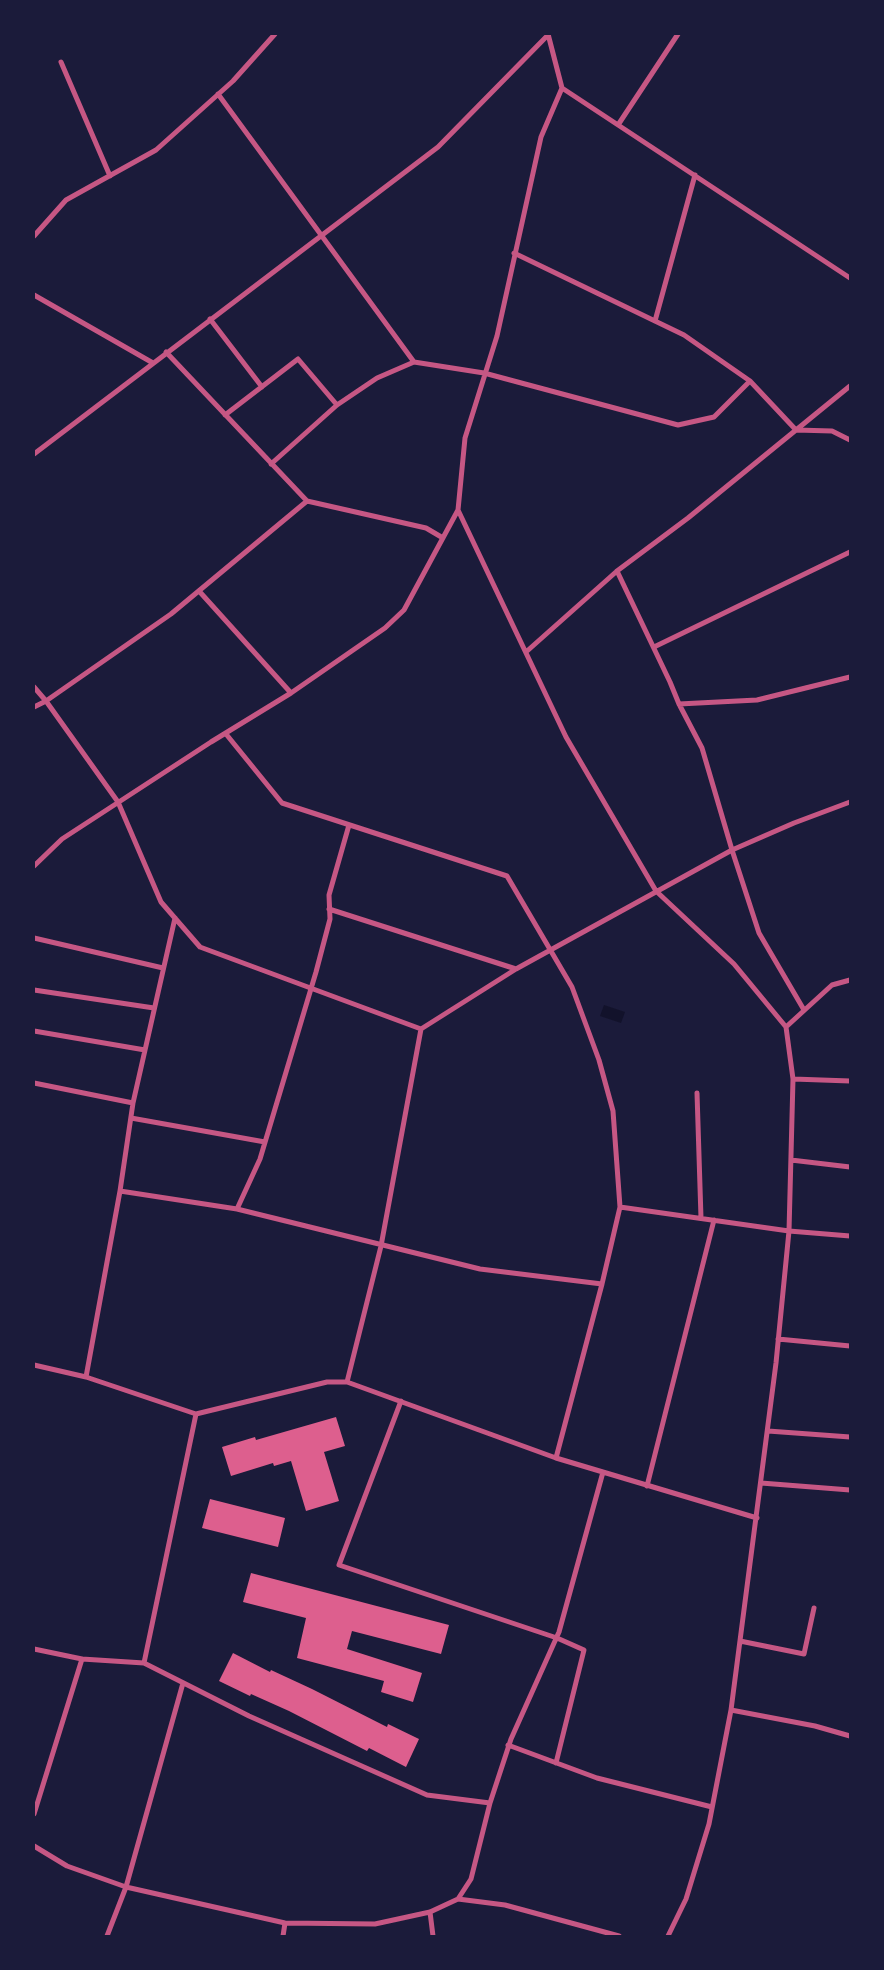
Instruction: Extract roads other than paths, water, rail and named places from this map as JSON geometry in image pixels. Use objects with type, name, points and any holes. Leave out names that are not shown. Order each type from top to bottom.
[{"type":"street","points":[[34,236],[66,200],[156,150],[232,81],[275,34]]},
{"type":"street","points":[[34,866],[62,839],[290,693],[385,628],[404,610],[458,510],[465,438],[497,336],[541,136],[562,88],[548,34]]},
{"type":"street","points":[[34,454],[438,147],[548,34]]},
{"type":"street","points":[[618,125],[678,34]]},
{"type":"street","points":[[61,62],[110,176]]},
{"type":"street","points":[[562,88],[850,278]]},
{"type":"street","points":[[218,94],[414,362]]},
{"type":"street","points":[[655,321],[695,175]]},
{"type":"street","points":[[514,253],[684,335],[750,381],[796,430],[832,431],[850,440]]},
{"type":"street","points":[[34,295],[153,363]]},
{"type":"street","points":[[210,319],[262,387]]},
{"type":"street","points":[[166,352],[307,502],[426,528],[443,538]]},
{"type":"street","points":[[225,415],[298,359],[337,405]]},
{"type":"street","points":[[271,464],[337,405],[377,378],[414,362],[484,373],[678,425],[714,417],[750,381]]},
{"type":"street","points":[[526,652],[618,571],[688,518],[850,386]]},
{"type":"street","points":[[34,707],[46,701],[171,614],[307,502]]},
{"type":"street","points":[[458,510],[566,737],[656,890],[734,964],[786,1027],[793,1079],[789,1231],[757,1518],[731,1710],[709,1824],[686,1899],[668,1936]]},
{"type":"street","points":[[654,647],[850,552]]},
{"type":"street","points":[[618,571],[679,704],[702,748],[759,933],[804,1010]]},
{"type":"street","points":[[199,591],[290,693]]},
{"type":"street","points":[[679,704],[757,700],[850,677]]},
{"type":"street","points":[[34,687],[118,802],[161,902],[200,947],[421,1029]]},
{"type":"street","points":[[226,734],[282,803],[507,876],[572,987],[598,1060],[613,1110],[620,1207],[602,1284],[556,1458]]},
{"type":"street","points":[[347,1382],[381,1246],[421,1029],[516,969],[551,951],[656,890],[732,850],[794,822],[850,802]]},
{"type":"street","points":[[237,1209],[260,1159],[311,988],[330,919],[329,895],[349,825]]},
{"type":"street","points":[[329,909],[516,969]]},
{"type":"street","points":[[86,1377],[120,1192],[133,1103],[175,916]]},
{"type":"street","points":[[34,938],[164,968]]},
{"type":"street","points":[[786,1027],[832,985],[850,980]]},
{"type":"street","points":[[34,990],[154,1008]]},
{"type":"street","points":[[34,1032],[145,1050]]},
{"type":"street","points":[[793,1079],[850,1081]]},
{"type":"street","points":[[34,1082],[133,1103]]},
{"type":"street","points":[[696,1093],[700,1218]]},
{"type":"street","points":[[131,1118],[265,1142]]},
{"type":"street","points":[[791,1160],[850,1167]]},
{"type":"street","points":[[120,1192],[237,1209],[480,1269],[602,1284]]},
{"type":"street","points":[[620,1207],[789,1231],[850,1236]]},
{"type":"street","points":[[647,1486],[714,1220]]},
{"type":"street","points":[[778,1340],[850,1346]]},
{"type":"street","points":[[34,1365],[86,1377],[196,1414],[327,1382],[347,1382],[556,1458],[757,1518]]},
{"type":"street","points":[[401,1401],[339,1565],[557,1638],[584,1650],[556,1763]]},
{"type":"street","points":[[144,1663],[196,1414]]},
{"type":"street","points":[[768,1431],[850,1437]]},
{"type":"street","points":[[34,1846],[67,1866],[126,1887],[284,1923],[375,1924],[430,1912],[458,1899],[471,1879],[490,1804],[508,1745],[557,1638],[603,1472]]},
{"type":"street","points":[[761,1483],[850,1490]]},
{"type":"street","points":[[740,1641],[804,1654],[814,1608]]},
{"type":"street","points":[[34,1648],[82,1659],[144,1663],[249,1716],[427,1795],[490,1804]]},
{"type":"street","points":[[34,1814],[82,1659]]},
{"type":"street","points":[[108,1936],[126,1887],[183,1683]]},
{"type":"street","points":[[731,1710],[815,1726],[850,1736]]},
{"type":"street","points":[[508,1745],[597,1778],[712,1807]]},
{"type":"street","points":[[458,1899],[505,1905],[619,1936]]},
{"type":"street","points":[[430,1912],[432,1936]]},
{"type":"street","points":[[284,1923],[284,1936]]}]
